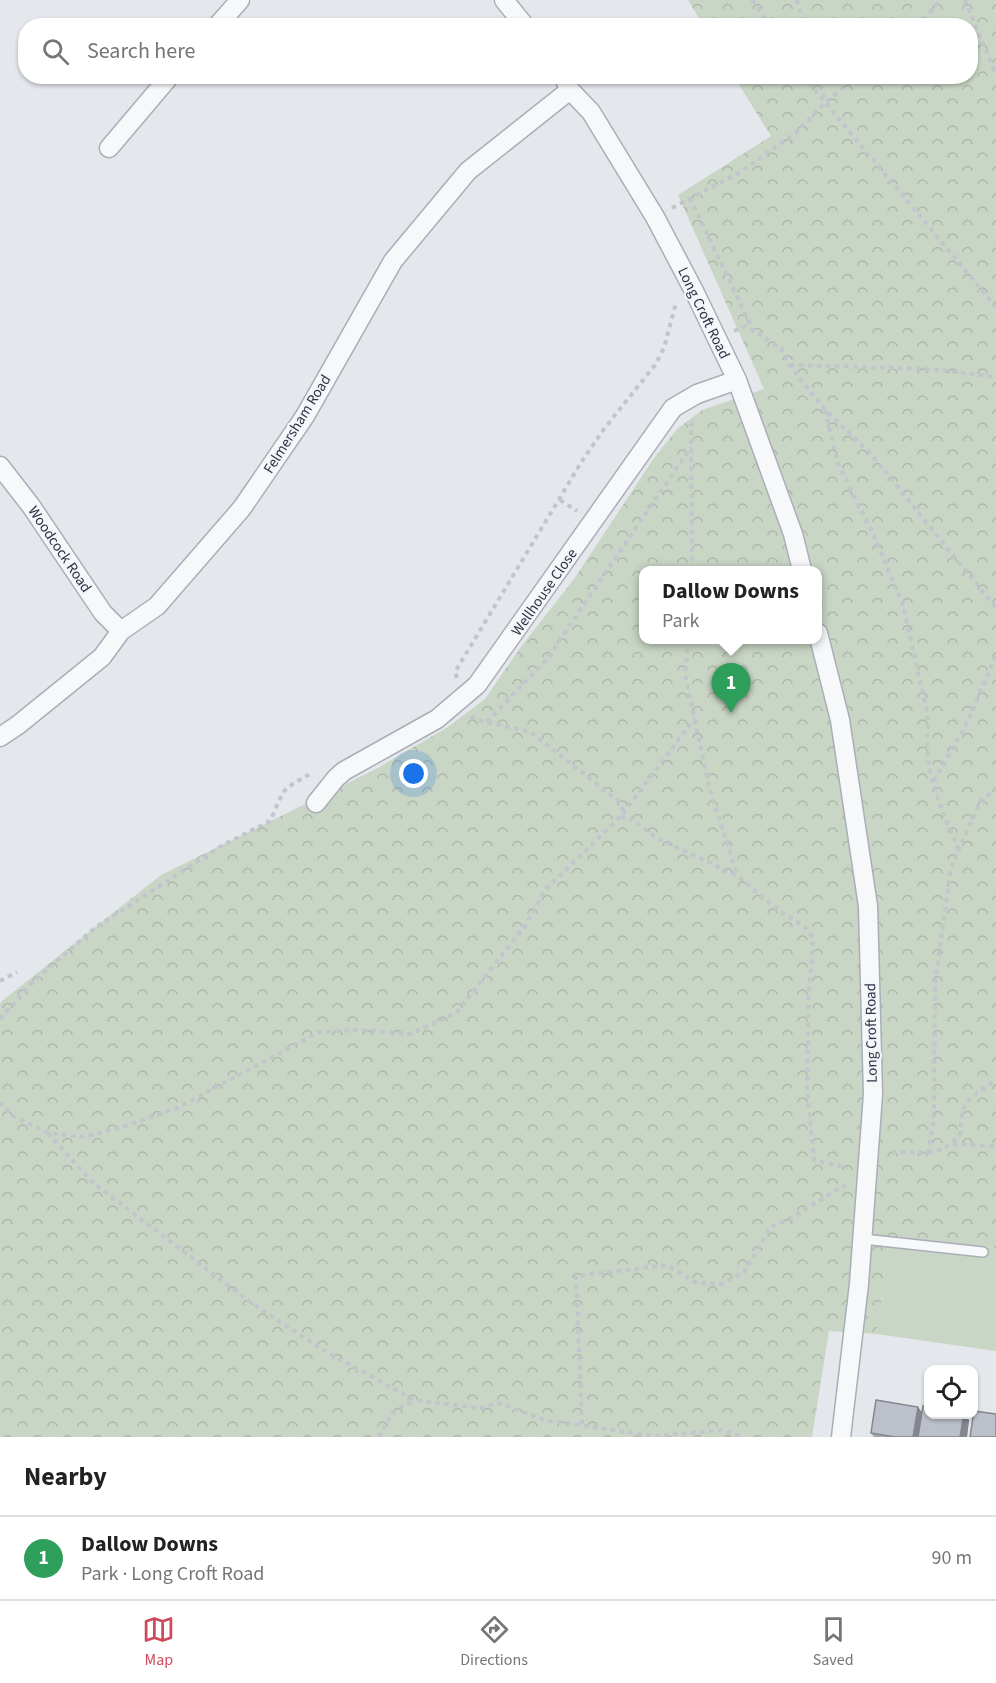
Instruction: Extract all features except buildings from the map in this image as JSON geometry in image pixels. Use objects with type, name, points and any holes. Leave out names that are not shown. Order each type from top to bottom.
[{"type":"street","points":[[224,18],[240,0]]},
{"type":"street","points":[[504,0],[519,18]]},
{"type":"street","points":[[109,148],[163,84]]},
{"type":"street","name":"Felmersham Road","points":[[0,737],[102,657],[121,631],[157,606],[242,508],[305,416],[393,261],[468,171],[565,84]]},
{"type":"street","name":"Long Croft Road","points":[[567,84],[591,112],[656,217],[737,380],[793,534],[801,566]]},
{"type":"street","name":"Wellhouse Close","points":[[316,803],[344,771],[438,719],[477,686],[673,408],[697,394],[737,380]]},
{"type":"street","name":"Woodcock Road","points":[[0,466],[31,506],[103,613],[121,631]]},
{"type":"street","name":"Long Croft Road","points":[[821,644],[840,720],[868,906],[873,1094],[863,1239],[841,1437]]},
{"type":"lane","points":[[863,1239],[983,1252]]},
{"type":"path","points":[[752,0],[764,18]]},
{"type":"path","points":[[797,0],[802,18]]},
{"type":"path","points":[[924,18],[941,0]]},
{"type":"path","points":[[965,0],[972,18]]},
{"type":"path","points":[[978,31],[996,75]]},
{"type":"path","points":[[810,84],[996,307]]},
{"type":"path","points":[[820,84],[825,103]]},
{"type":"path","points":[[656,217],[739,173],[798,131],[825,103],[848,84]]},
{"type":"path","points":[[690,198],[754,331]]},
{"type":"path","points":[[458,682],[455,672],[582,461],[604,429],[655,365],[664,348],[677,300],[681,310]]},
{"type":"path","points":[[728,322],[733,331],[746,326],[780,348],[789,365],[825,410],[870,453],[996,608]]},
{"type":"path","points":[[789,365],[932,369],[996,377]]},
{"type":"path","points":[[692,566],[691,426],[711,389]]},
{"type":"path","points":[[825,410],[837,464],[873,534],[903,605],[927,711],[928,760],[941,809],[957,845],[957,852]]},
{"type":"path","points":[[487,723],[547,659],[691,447]]},
{"type":"path","points":[[560,500],[582,515]]},
{"type":"path","points":[[688,644],[685,675],[694,718],[709,786],[738,876]]},
{"type":"path","points":[[933,782],[968,721],[996,655]]},
{"type":"path","points":[[454,705],[477,720],[531,732],[617,800],[622,809],[620,817]]},
{"type":"path","points":[[0,1101],[13,1116],[48,1133],[83,1137],[122,1127],[177,1108],[319,1032],[362,1030],[410,1034],[456,1013],[525,926],[546,889],[620,817],[694,718]]},
{"type":"path","points":[[0,1018],[35,980],[96,927],[223,845],[270,821],[283,792],[294,783],[315,772]]},
{"type":"path","points":[[928,1154],[934,1120],[935,983],[950,874],[957,852],[981,800],[996,790]]},
{"type":"path","points":[[620,817],[627,816],[657,838],[738,876],[778,910],[805,927],[811,935],[813,945],[809,992],[807,1088],[814,1160],[867,1173]]},
{"type":"path","points":[[0,981],[16,972]]},
{"type":"path","points":[[868,1151],[928,1154],[952,1144],[962,1132],[960,1117],[967,1101],[996,1080]]},
{"type":"path","points":[[48,1133],[92,1182],[250,1302],[323,1350],[414,1400],[481,1408],[498,1403],[545,1420],[655,1436],[722,1430],[742,1437]]},
{"type":"path","points":[[952,1144],[996,1146]]},
{"type":"path","points":[[582,1424],[576,1276],[667,1265],[695,1282],[721,1284],[744,1272],[771,1227],[798,1214],[867,1173]]},
{"type":"path","points":[[379,1437],[392,1413],[414,1400]]},
{"type":"green space","points":[[688,0],[996,0],[996,1248],[889,1238],[877,1334],[829,1331],[812,1437],[0,1437],[0,1004],[161,875],[376,769],[448,727],[485,699],[520,648],[574,579],[654,458],[677,429],[702,410],[764,389],[678,195],[771,136],[738,84],[978,84],[978,18],[699,18]]},
{"type":"green space","points":[[889,1238],[996,1248],[996,1351],[877,1334]]},
{"type":"place","name":"Dallow Downs","points":[[731,713]]}]
